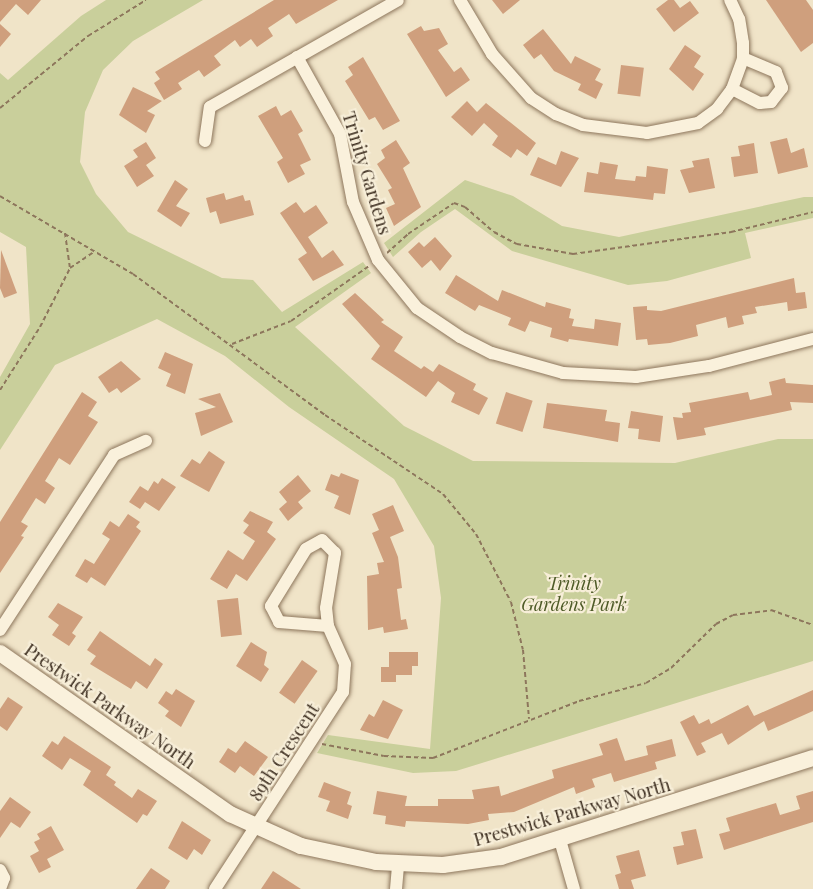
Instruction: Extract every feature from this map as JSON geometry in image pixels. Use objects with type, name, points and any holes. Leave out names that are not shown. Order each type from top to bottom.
[{"type":"street","points":[[205,141],[210,107],[398,0]]},
{"type":"street","points":[[460,0],[509,78],[556,114],[583,125],[647,133],[684,128],[708,117],[732,89],[743,58],[742,30],[730,0]]},
{"type":"street","name":"Trinity Gardens","points":[[297,57],[340,134],[353,202],[378,260],[417,308],[460,337],[492,353],[563,373],[636,377],[709,366],[813,339]]},
{"type":"street","points":[[732,89],[760,103],[771,102],[782,88],[776,72],[743,58]]},
{"type":"street","points":[[0,630],[114,455],[146,441]]},
{"type":"street","name":"89th Crescent","points":[[215,889],[337,704],[346,679],[345,664],[328,626],[328,584],[335,553],[322,540],[306,549],[271,606],[279,622],[328,626]]},
{"type":"street","name":"Prestwick Parkway North","points":[[0,653],[195,790],[256,827],[320,852],[398,865],[474,862],[560,840],[813,758]]},
{"type":"street","points":[[560,840],[574,889]]},
{"type":"street","points":[[396,889],[398,865]]},
{"type":"street","points":[[0,870],[4,878],[0,889]]},
{"type":"path","points":[[0,108],[88,36],[146,0]]},
{"type":"path","points":[[0,196],[95,250],[232,344],[325,415],[430,483],[465,519],[489,556],[511,602],[523,650],[529,719]]},
{"type":"path","points":[[385,255],[408,234],[454,203],[465,207],[494,232],[517,244],[573,254],[731,232],[813,212]]},
{"type":"path","points":[[65,233],[70,268]]},
{"type":"path","points":[[0,390],[40,327],[70,268],[95,250]]},
{"type":"path","points":[[232,344],[291,321],[371,264]]},
{"type":"path","points":[[314,739],[336,748],[421,760],[501,734],[529,719],[646,682],[670,668],[716,624],[733,615],[771,610],[813,625]]},
{"type":"green space","name":"Trinity Gardens Park","points":[[106,0],[203,0],[133,41],[103,70],[85,112],[80,162],[96,194],[128,232],[222,278],[253,280],[282,312],[363,262],[371,273],[295,327],[404,426],[473,461],[675,463],[778,439],[813,439],[813,661],[456,771],[413,773],[317,753],[328,735],[430,749],[441,598],[434,546],[394,479],[289,407],[225,356],[157,319],[55,365],[0,450],[0,377],[30,324],[26,247],[0,232],[0,73],[8,80],[81,16]]},
{"type":"green space","points":[[465,180],[513,196],[562,226],[619,237],[804,197],[813,197],[813,218],[745,233],[751,258],[667,281],[628,285],[512,251],[455,209],[421,232],[393,257],[384,243]]},
{"type":"building","points":[[0,0],[41,0],[28,15],[16,4],[0,22]]},
{"type":"building","points":[[274,0],[338,0],[296,24],[289,14],[268,28],[273,36],[257,47],[251,39],[240,47],[235,40],[214,56],[221,65],[204,77],[199,70],[178,83],[182,89],[164,100],[154,83],[160,79],[155,72]]},
{"type":"building","points":[[492,0],[520,0],[503,14]]},
{"type":"building","points":[[668,0],[674,0],[680,8],[690,1],[699,13],[674,32],[656,9]]},
{"type":"building","points":[[766,0],[806,0],[813,10],[813,43],[801,52]]},
{"type":"building","points":[[0,24],[11,34],[0,47]]},
{"type":"building","points":[[421,26],[424,31],[439,28],[448,44],[438,50],[454,72],[461,67],[470,80],[446,97],[407,34]]},
{"type":"building","points":[[543,29],[571,64],[575,56],[601,69],[595,80],[603,84],[596,99],[578,90],[581,84],[554,71],[541,54],[534,59],[523,45]]},
{"type":"building","points":[[685,45],[701,56],[694,67],[704,74],[693,91],[669,69]]},
{"type":"building","points":[[363,57],[400,121],[383,130],[375,117],[369,120],[345,81],[353,75],[348,67]]},
{"type":"building","points":[[621,65],[644,68],[640,97],[617,94]]},
{"type":"building","points":[[133,87],[162,101],[147,111],[155,115],[146,133],[119,115]]},
{"type":"building","points":[[467,101],[477,112],[486,103],[536,143],[527,156],[517,149],[511,158],[492,145],[498,136],[484,123],[472,136],[451,117]]},
{"type":"building","points":[[276,106],[281,116],[291,110],[303,131],[298,134],[311,160],[300,165],[305,174],[288,183],[277,162],[283,158],[258,116]]},
{"type":"building","points":[[787,138],[791,153],[804,148],[808,167],[778,174],[770,142]]},
{"type":"building","points":[[396,140],[410,163],[403,168],[421,207],[394,226],[386,208],[395,204],[388,190],[392,188],[377,164],[385,158],[381,150]]},
{"type":"building","points":[[146,142],[156,158],[146,165],[154,176],[137,187],[124,166],[138,157],[133,150]]},
{"type":"building","points":[[754,143],[758,173],[734,177],[731,157],[740,156],[738,146]]},
{"type":"building","points":[[561,151],[579,158],[561,187],[530,175],[538,157],[556,165]]},
{"type":"building","points":[[709,158],[715,188],[689,193],[680,170],[694,167],[692,161]]},
{"type":"building","points":[[600,162],[618,165],[615,179],[635,181],[636,176],[646,177],[647,166],[668,169],[665,194],[654,193],[653,200],[584,192],[587,172],[598,174]]},
{"type":"building","points":[[175,180],[188,189],[176,206],[190,213],[181,227],[157,211]]},
{"type":"building","points":[[224,193],[226,200],[243,195],[245,201],[250,200],[254,215],[220,224],[216,211],[210,213],[206,198]]},
{"type":"building","points":[[296,202],[304,213],[316,205],[328,223],[308,237],[322,258],[333,250],[344,265],[313,281],[298,259],[307,253],[280,213]]},
{"type":"building","points":[[435,237],[452,256],[440,271],[431,260],[422,268],[408,252],[419,242],[424,247]]},
{"type":"building","points":[[1,250],[17,293],[4,298],[0,288]]},
{"type":"building","points":[[456,275],[498,301],[502,290],[545,307],[546,302],[571,309],[569,318],[574,319],[572,326],[594,329],[595,319],[621,323],[618,346],[569,339],[568,342],[550,337],[552,328],[530,321],[525,332],[508,325],[511,318],[479,305],[475,311],[445,293]]},
{"type":"building","points":[[794,278],[796,293],[805,292],[807,308],[788,311],[787,302],[755,307],[757,313],[742,316],[744,324],[728,328],[726,317],[696,325],[698,336],[670,343],[648,345],[647,339],[636,340],[633,307],[647,306],[647,310],[661,311]]},
{"type":"building","points":[[355,293],[384,320],[381,322],[403,337],[394,351],[421,369],[424,366],[433,372],[439,364],[476,384],[473,390],[488,398],[479,415],[451,402],[455,393],[438,381],[426,397],[371,359],[380,346],[342,304]]},
{"type":"building","points":[[165,352],[193,364],[185,394],[166,386],[171,374],[158,368]]},
{"type":"building","points":[[121,361],[141,379],[121,393],[117,388],[109,393],[98,377]]},
{"type":"building","points":[[785,378],[786,383],[813,385],[813,403],[790,402],[792,410],[704,428],[706,435],[677,440],[673,417],[683,418],[682,413],[691,412],[689,403],[748,392],[750,400],[772,395],[769,382]]},
{"type":"building","points":[[82,392],[97,402],[88,416],[98,422],[70,465],[59,458],[45,481],[55,488],[45,504],[36,498],[21,522],[28,526],[21,536],[24,537],[0,573],[0,522]]},
{"type":"building","points":[[506,392],[533,401],[522,432],[496,423]]},
{"type":"building","points":[[220,393],[233,422],[201,436],[195,413],[216,407],[198,399]]},
{"type":"building","points":[[547,403],[607,410],[605,421],[620,423],[618,442],[543,428]]},
{"type":"building","points":[[631,411],[663,416],[660,442],[638,439],[639,429],[628,428]]},
{"type":"building","points":[[209,451],[225,462],[209,492],[180,476],[192,459],[200,464]]},
{"type":"building","points":[[341,473],[359,480],[350,515],[334,508],[339,496],[325,490],[331,474],[339,477]]},
{"type":"building","points":[[298,475],[311,491],[298,502],[303,508],[288,521],[279,509],[287,502],[279,492]]},
{"type":"building","points":[[162,478],[176,487],[159,511],[145,502],[140,509],[129,502],[140,486],[148,491],[154,481],[158,484]]},
{"type":"building","points":[[393,505],[404,531],[390,537],[398,557],[402,588],[397,589],[401,620],[406,619],[408,629],[384,633],[383,627],[368,630],[367,576],[379,574],[377,563],[384,562],[372,533],[379,530],[372,514]]},
{"type":"building","points":[[250,511],[273,522],[267,532],[276,539],[247,581],[236,574],[227,589],[210,579],[228,550],[243,560],[255,541],[243,533],[249,525],[243,521]]},
{"type":"building","points":[[128,514],[140,522],[136,527],[141,531],[105,586],[91,577],[87,583],[75,576],[85,559],[94,564],[110,539],[102,534],[110,521],[119,527]]},
{"type":"building","points":[[238,598],[242,635],[221,637],[217,600]]},
{"type":"building","points":[[58,603],[83,617],[72,633],[76,636],[69,646],[52,635],[59,625],[48,617]]},
{"type":"building","points":[[100,631],[150,666],[155,658],[163,664],[147,689],[136,681],[131,689],[90,664],[96,656],[87,650]]},
{"type":"building","points":[[251,642],[267,652],[264,665],[269,669],[261,682],[236,666]]},
{"type":"building","points":[[389,652],[418,652],[418,666],[412,666],[412,675],[396,675],[396,682],[381,682],[381,667],[389,667]]},
{"type":"building","points":[[302,660],[318,671],[295,704],[279,693]]},
{"type":"building","points":[[176,689],[195,701],[181,727],[165,716],[169,711],[158,703],[166,691],[172,695]]},
{"type":"building","points":[[813,690],[813,711],[768,731],[764,721],[728,745],[722,733],[701,743],[706,752],[697,756],[680,722],[694,715],[699,724],[709,719],[711,724],[748,705],[754,716]]},
{"type":"building","points":[[8,697],[23,707],[7,731],[0,726],[0,709]]},
{"type":"building","points":[[383,700],[403,710],[388,739],[360,730],[369,714],[374,717]]},
{"type":"building","points":[[64,736],[111,767],[106,775],[116,782],[114,785],[132,798],[138,789],[157,801],[147,816],[143,814],[137,823],[83,785],[91,771],[70,758],[62,770],[42,756],[52,741],[58,745]]},
{"type":"building","points":[[617,738],[625,761],[648,755],[646,746],[672,739],[676,756],[655,762],[657,769],[614,782],[611,773],[592,779],[595,787],[576,794],[574,787],[514,812],[488,814],[489,820],[468,824],[406,821],[405,827],[385,824],[386,816],[373,814],[377,791],[407,796],[405,806],[438,806],[438,799],[474,799],[472,790],[499,786],[501,796],[554,778],[552,770],[603,755],[599,744]]},
{"type":"building","points":[[245,741],[268,757],[254,776],[240,766],[235,773],[219,762],[228,748],[236,753]]},
{"type":"building","points":[[324,782],[351,792],[347,804],[352,806],[348,819],[326,811],[330,801],[318,797]]},
{"type":"building","points":[[813,791],[813,822],[724,850],[719,834],[730,831],[726,818],[776,803],[780,815],[800,809],[796,796]]},
{"type":"building","points":[[10,797],[31,812],[20,828],[11,822],[0,838],[0,811]]},
{"type":"building","points":[[182,821],[211,840],[202,855],[194,849],[187,860],[168,848]]},
{"type":"building","points":[[51,826],[64,850],[47,859],[51,867],[39,873],[30,856],[39,851],[34,842],[40,839],[37,834]]},
{"type":"building","points":[[696,829],[703,858],[677,865],[673,847],[684,845],[681,832]]},
{"type":"building","points":[[639,850],[646,876],[631,880],[634,889],[619,889],[615,875],[621,873],[616,856]]},
{"type":"building","points":[[151,868],[170,881],[165,889],[136,889]]},
{"type":"building","points":[[273,871],[301,889],[261,889]]}]
